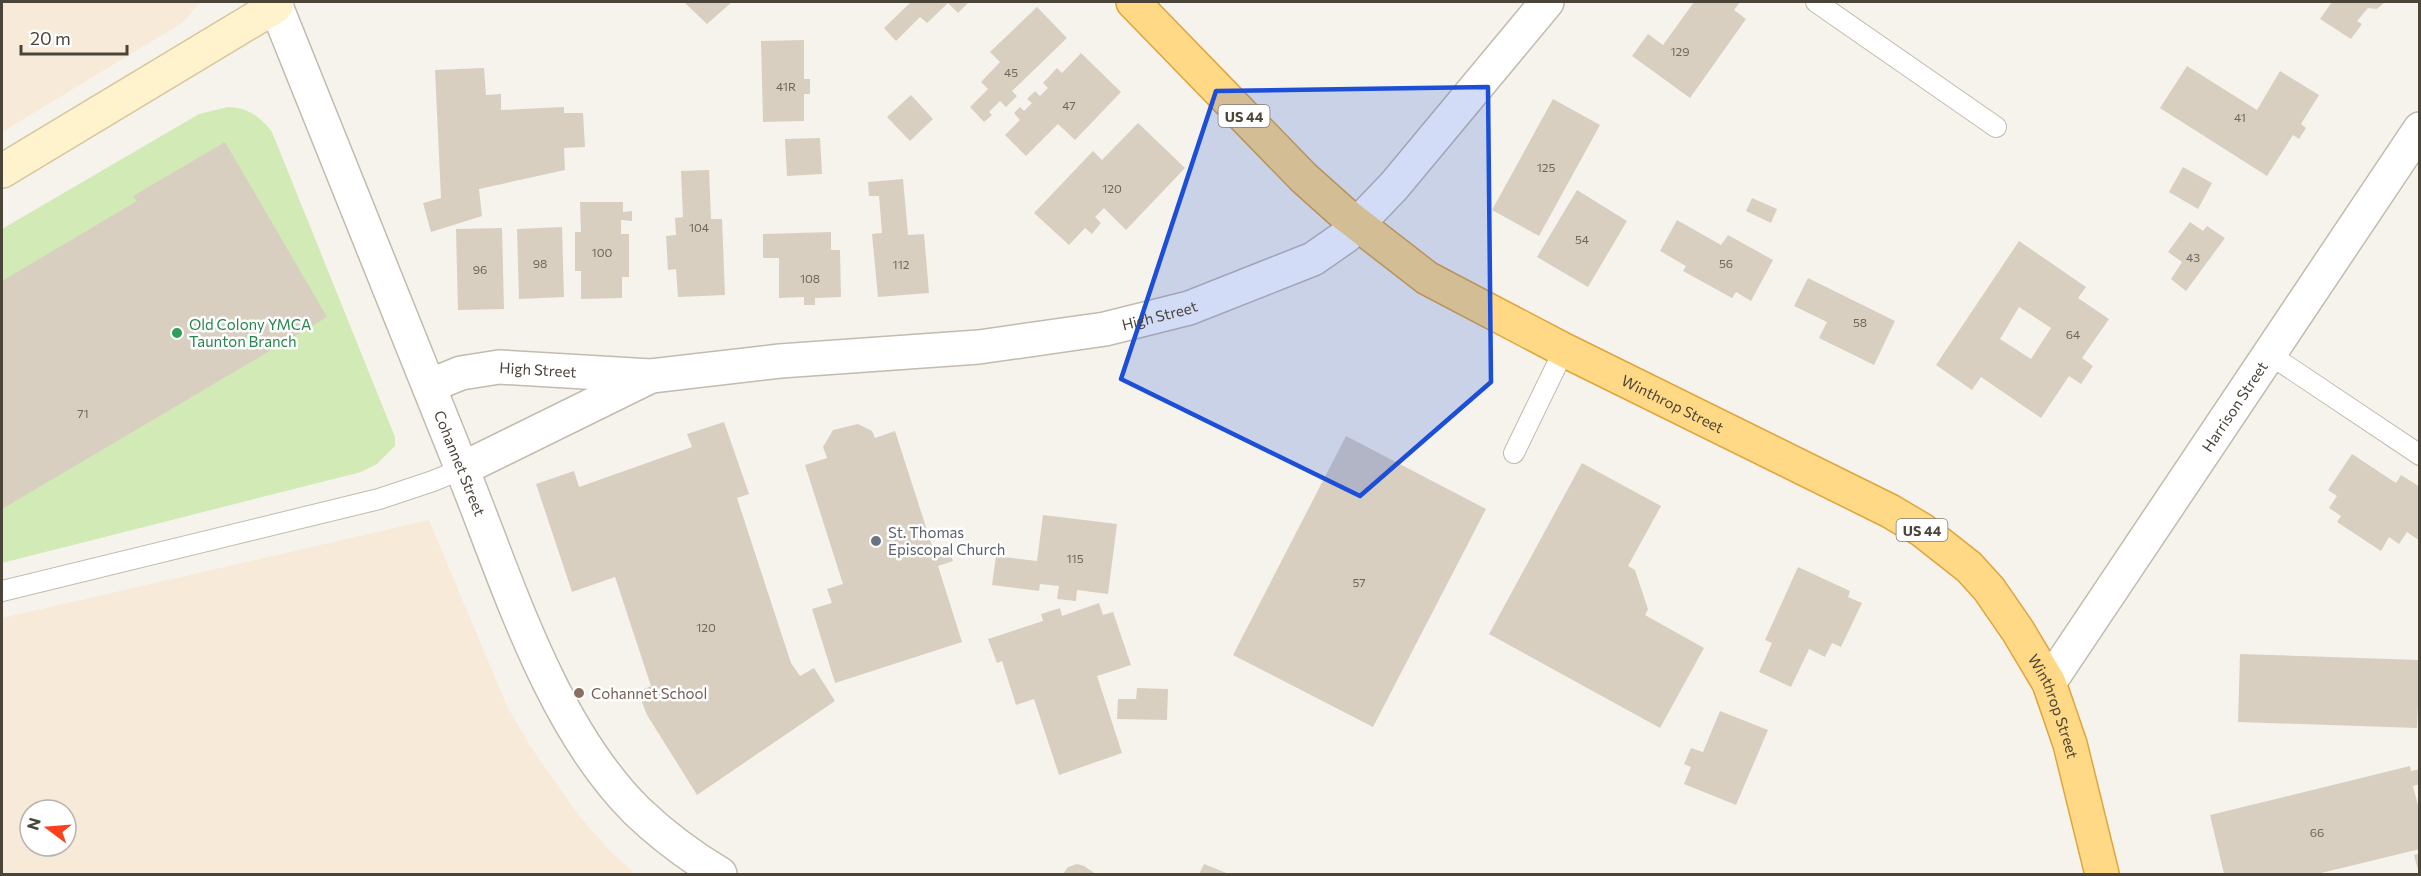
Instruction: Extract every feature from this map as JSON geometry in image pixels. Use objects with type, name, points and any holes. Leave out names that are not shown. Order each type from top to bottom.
[{"type":"highway","name":"Winthrop Street","points":[[1133,2],[1304,178],[1359,225],[1442,287],[1890,511],[1922,530],[1969,567],[2005,609],[2049,684],[2070,744],[2102,874]]},
{"type":"main road","points":[[2,171],[275,4]]},
{"type":"street","name":"High Street","points":[[429,386],[461,374],[499,367],[651,376],[768,362],[1014,343],[1105,329],[1189,308],[1298,266],[1333,247],[1359,225],[1399,181],[1547,2]]},
{"type":"street","name":"Cohannet Street","points":[[275,4],[530,638],[563,707],[582,739],[617,788],[636,810],[681,848],[720,874]]},
{"type":"street","name":"Harrison Street","points":[[2049,684],[2420,129]]},
{"type":"street","name":"High Street","points":[[462,469],[651,376]]},
{"type":"lane","points":[[1816,2],[1996,127]]},
{"type":"lane","points":[[1514,453],[1564,350]]},
{"type":"lane","points":[[2269,354],[2420,455]]},
{"type":"lane","points":[[2,591],[379,499],[433,482],[462,469]]},
{"type":"highlighted area","points":[[1488,87],[1491,382],[1360,496],[1121,379],[1216,91]]},
{"type":"shaded area","points":[[2,2],[201,2],[182,23],[2,132]]},
{"type":"shaded area","points":[[429,520],[507,706],[530,746],[580,817],[609,850],[635,874],[2,874],[2,618]]},
{"type":"green space","name":"Old Colony YMCA Taunton Branch","points":[[228,107],[242,109],[253,114],[272,132],[395,437],[395,446],[377,464],[361,472],[2,563],[2,229],[199,114]]},
{"type":"building","points":[[684,2],[732,2],[707,24]]},
{"type":"building","points":[[911,2],[969,2],[958,13],[948,3],[927,23],[920,17],[896,41],[884,28]]},
{"type":"building","points":[[1694,2],[1740,2],[1734,10],[1746,19],[1690,98],[1632,56],[1648,34],[1663,45]]},
{"type":"building","points":[[2332,2],[2385,2],[2377,9],[2368,8],[2357,21],[2362,24],[2351,39],[2320,19]]},
{"type":"building","points":[[1037,7],[1067,38],[1012,91],[1017,96],[1006,107],[1000,101],[989,112],[992,115],[984,122],[970,107],[988,89],[981,82],[1000,62],[990,52]]},
{"type":"building","points":[[804,40],[804,79],[810,79],[810,94],[804,94],[804,121],[763,122],[761,41]]},
{"type":"building","points":[[1081,53],[1121,92],[1075,140],[1058,124],[1026,156],[1005,135],[1020,120],[1014,113],[1020,107],[1024,111],[1032,103],[1027,99],[1035,91],[1040,96],[1048,88],[1043,83],[1057,68],[1062,73]]},
{"type":"building","points":[[2187,66],[2257,110],[2280,71],[2319,95],[2301,124],[2306,128],[2299,139],[2293,135],[2267,176],[2160,108]]},
{"type":"building","points":[[484,68],[486,95],[501,94],[501,110],[564,107],[564,113],[583,113],[585,147],[564,148],[565,170],[479,189],[482,216],[431,232],[423,203],[441,198],[435,70]]},
{"type":"building","points":[[911,95],[933,119],[910,141],[887,117]]},
{"type":"building","points":[[1553,99],[1600,125],[1539,236],[1492,210]]},
{"type":"building","points":[[1138,123],[1185,168],[1126,230],[1104,208],[1095,217],[1101,223],[1092,234],[1085,228],[1069,245],[1034,213],[1093,151],[1102,160]]},
{"type":"building","points":[[820,138],[822,174],[787,176],[785,139]]},
{"type":"building","points":[[225,142],[327,317],[2,509],[2,281],[137,201],[133,196]]},
{"type":"building","points":[[2183,167],[2212,183],[2198,209],[2169,192]]},
{"type":"building","points":[[709,170],[711,219],[722,219],[725,295],[678,297],[676,269],[668,270],[666,236],[676,235],[675,218],[683,217],[681,171]]},
{"type":"building","points":[[903,179],[908,235],[924,234],[929,293],[878,297],[872,234],[882,233],[879,196],[869,196],[868,182]]},
{"type":"building","points":[[1577,190],[1627,221],[1588,287],[1537,257]]},
{"type":"building","points":[[1752,198],[1777,209],[1771,223],[1746,211]]},
{"type":"building","points":[[580,202],[623,202],[623,212],[632,211],[632,221],[621,220],[621,234],[629,234],[629,277],[622,277],[622,298],[581,299],[581,271],[575,271],[575,232],[581,232]]},
{"type":"building","points":[[1677,220],[1721,245],[1728,235],[1773,260],[1751,301],[1736,292],[1732,298],[1683,271],[1686,266],[1660,251]]},
{"type":"building","points":[[2190,222],[2203,231],[2207,226],[2225,238],[2186,291],[2171,279],[2182,262],[2168,252]]},
{"type":"building","points":[[562,227],[564,297],[519,299],[517,229]]},
{"type":"building","points":[[502,228],[504,309],[458,310],[456,229]]},
{"type":"building","points":[[831,232],[831,250],[840,250],[841,297],[815,298],[815,305],[804,305],[804,297],[779,298],[779,258],[763,258],[763,234]]},
{"type":"building","points":[[2019,241],[2086,287],[2078,298],[2109,319],[2082,358],[2093,366],[2081,384],[2069,376],[2041,418],[1981,377],[1972,390],[1936,365]],"holes":[[[2019,307],[2051,328],[2031,359],[2000,339]]]},
{"type":"building","points":[[1808,278],[1895,321],[1874,365],[1819,338],[1827,322],[1794,306]]},
{"type":"building","points":[[724,422],[749,494],[737,498],[791,663],[800,676],[814,668],[835,701],[697,795],[647,715],[638,692],[651,686],[615,577],[572,592],[536,484],[574,471],[579,487],[692,447],[687,434]]},
{"type":"building","points":[[858,424],[872,431],[875,438],[895,431],[935,555],[949,550],[953,561],[938,566],[962,642],[835,683],[812,609],[832,603],[827,589],[843,584],[805,465],[827,458],[823,447],[833,430]]},
{"type":"building","points":[[1346,436],[1486,509],[1373,727],[1233,655]]},
{"type":"building","points":[[2352,454],[2396,483],[2401,475],[2420,487],[2420,541],[2407,532],[2399,544],[2389,537],[2381,551],[2337,522],[2341,516],[2329,508],[2337,496],[2328,490]]},
{"type":"building","points":[[1582,463],[1661,506],[1628,566],[1635,570],[1648,609],[1645,615],[1704,648],[1660,728],[1489,634]]},
{"type":"building","points":[[1043,515],[1117,524],[1108,594],[1077,590],[1076,601],[1057,599],[1059,586],[1040,584],[1039,591],[992,585],[996,556],[1037,561]]},
{"type":"building","points":[[1798,567],[1850,591],[1848,597],[1862,603],[1841,647],[1832,643],[1825,657],[1809,649],[1791,687],[1759,672],[1772,643],[1765,640]]},
{"type":"building","points":[[1099,603],[1103,615],[1113,612],[1131,665],[1097,676],[1122,753],[1059,775],[1034,699],[1016,705],[1002,661],[997,663],[988,639],[1043,621],[1041,614],[1060,608],[1062,616]]},
{"type":"building","points":[[2240,654],[2420,660],[2417,728],[2238,722]]},
{"type":"building","points":[[1137,688],[1168,689],[1167,720],[1117,719],[1118,699],[1136,699]]},
{"type":"building","points":[[1720,711],[1768,730],[1736,805],[1684,784],[1691,767],[1684,764],[1691,748],[1703,752]]},
{"type":"building","points":[[2410,766],[2411,771],[2420,769],[2420,784],[2413,786],[2420,813],[2420,849],[2317,874],[2224,874],[2210,815]]},
{"type":"building","points":[[2420,853],[2420,874],[2419,874],[2414,855]]},
{"type":"building","points":[[1077,864],[1096,874],[1063,874],[1068,867]]},
{"type":"building","points":[[1204,864],[1229,874],[1199,874]]},
{"type":"place","name":"Old Colony YMCA Taunton Branch","points":[[177,333]]},
{"type":"place","name":"St. Thomas Episcopal Church","points":[[876,541]]},
{"type":"place","name":"Cohannet School","points":[[579,693]]}]
